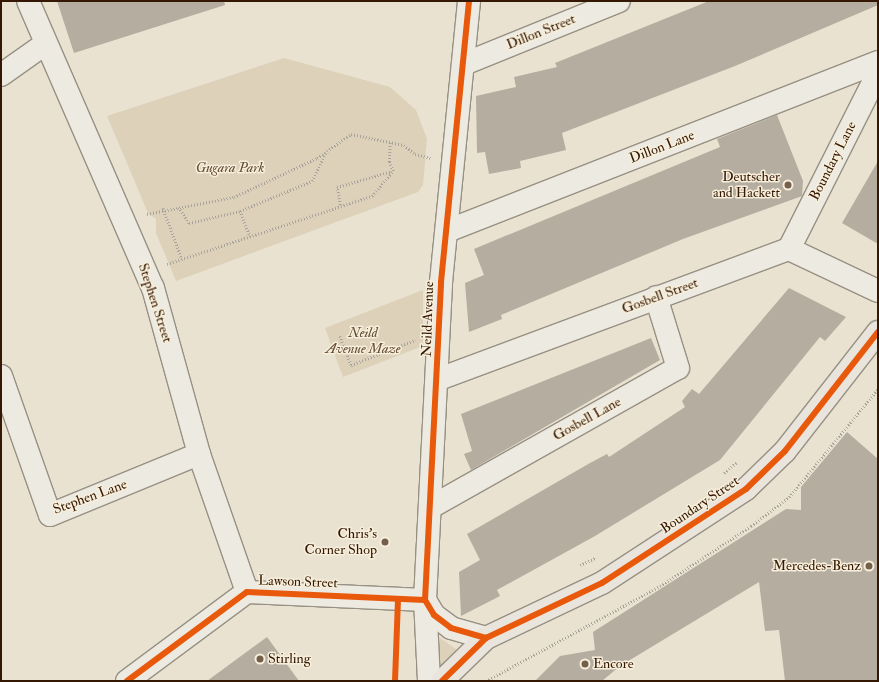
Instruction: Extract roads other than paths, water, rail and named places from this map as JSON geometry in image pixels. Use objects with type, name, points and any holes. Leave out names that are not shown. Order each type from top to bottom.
[{"type":"main road","name":"Boundary Street","points":[[442,681],[486,638],[602,582],[746,489],[785,451],[844,380],[878,332]]},
{"type":"main road","points":[[844,380],[878,360]]},
{"type":"street","name":"Stephen Street","points":[[28,1],[45,44],[126,224],[153,288],[199,454],[247,592]]},
{"type":"street","name":"Neild Avenue","points":[[429,681],[425,600],[439,379],[440,331],[452,163],[464,64],[469,1]]},
{"type":"street","name":"Dillon Street","points":[[464,64],[619,1]]},
{"type":"street","points":[[1,75],[45,44]]},
{"type":"street","name":"Dillon Lane","points":[[447,231],[878,62]]},
{"type":"street","name":"Boundary Lane","points":[[789,249],[878,73]]},
{"type":"street","points":[[789,249],[878,291]]},
{"type":"street","name":"Gosbell Street","points":[[439,379],[789,249]]},
{"type":"street","name":"Gosbell Lane","points":[[431,508],[678,368],[656,298]]},
{"type":"street","name":"Stephen Lane","points":[[1,376],[50,515],[199,454]]},
{"type":"street","name":"Lawson Street","points":[[127,681],[247,592],[425,600]]},
{"type":"street","points":[[425,600],[434,615],[451,628],[486,638]]},
{"type":"place","name":"Deutscher and Hackett","points":[[788,185]]},
{"type":"place","name":"Chris’s Corner Shop","points":[[385,542]]},
{"type":"place","name":"Mercedes-Benz","points":[[869,566]]},
{"type":"place","name":"Stirling","points":[[260,659]]},
{"type":"place","name":"Encore","points":[[585,664]]},
{"type":"park label","name":"Gugara Park","points":[[230,168]]},
{"type":"park label","name":"Neild Avenue Maze","points":[[363,342]]}]
